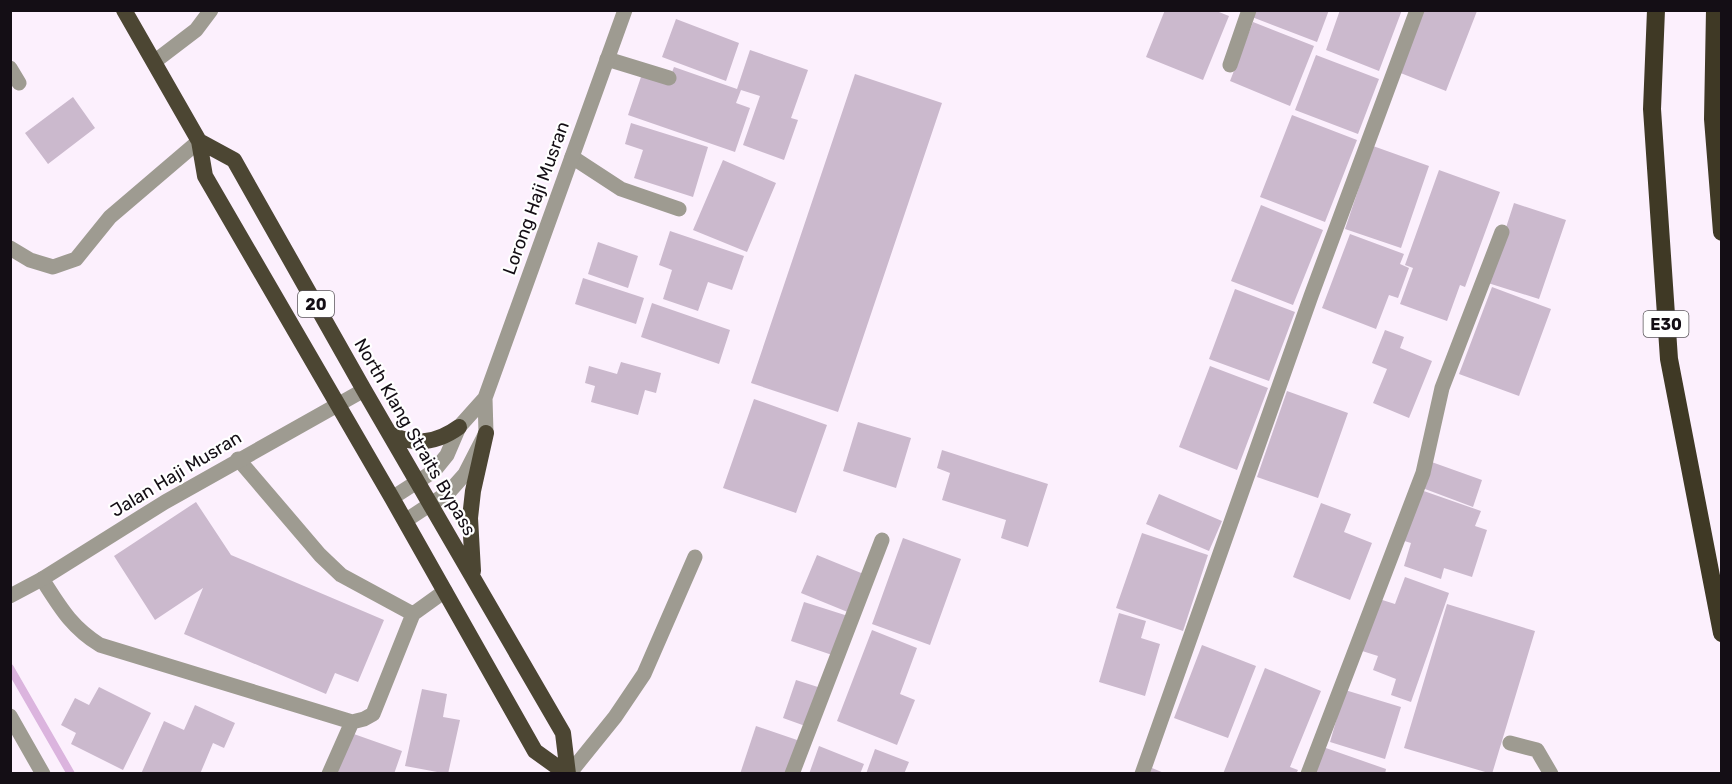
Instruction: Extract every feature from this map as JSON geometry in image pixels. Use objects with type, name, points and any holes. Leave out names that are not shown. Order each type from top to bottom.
[{"type":"highway","name":"20","points":[[124,10],[199,141],[205,176],[393,498],[535,751],[568,774]]},
{"type":"highway","name":"E30","points":[[1656,10],[1652,109],[1668,359],[1722,633]]},
{"type":"highway","points":[[1715,10],[1713,119],[1722,232]]},
{"type":"highway","name":"North Klang Straits Bypass","points":[[199,141],[234,160],[563,733],[568,774]]},
{"type":"highway","points":[[390,434],[406,441],[424,443],[448,435],[459,427]]},
{"type":"highway","points":[[474,576],[470,518],[473,490],[486,433]]},
{"type":"street","points":[[154,62],[196,30],[211,10]]},
{"type":"street","name":"Lorong Haji Musran","points":[[405,521],[448,492],[465,474],[486,433],[485,398],[625,10]]},
{"type":"street","points":[[1230,65],[1249,10]]},
{"type":"street","points":[[1142,774],[1307,307],[1417,10]]},
{"type":"street","points":[[608,59],[669,78]]},
{"type":"street","points":[[10,68],[19,83]]},
{"type":"street","points":[[10,248],[30,260],[53,267],[76,259],[110,217],[199,141]]},
{"type":"street","points":[[572,157],[621,189],[679,209]]},
{"type":"street","points":[[1308,774],[1423,473],[1442,388],[1502,232]]},
{"type":"street","name":"Jalan Haji Musran","points":[[10,596],[42,579],[238,459],[364,390]]},
{"type":"street","name":"Lorong Haji Musran","points":[[393,498],[434,471],[447,455],[459,427],[485,398]]},
{"type":"street","points":[[238,459],[320,555],[341,575],[413,614]]},
{"type":"street","points":[[792,774],[882,540]]},
{"type":"street","points":[[568,774],[615,717],[644,674],[695,556]]},
{"type":"street","points":[[42,579],[66,617],[82,634],[100,645],[352,722],[373,714],[413,614],[445,591]]},
{"type":"street","points":[[10,716],[43,774]]},
{"type":"street","points":[[329,774],[352,722]]},
{"type":"street","points":[[1510,742],[1537,750],[1551,774]]},
{"type":"building","points":[[1165,10],[1214,10],[1229,16],[1203,80],[1146,57]]},
{"type":"building","points":[[1255,10],[1329,10],[1317,42],[1252,17]]},
{"type":"building","points":[[1340,10],[1402,10],[1379,71],[1326,50]]},
{"type":"building","points":[[1422,10],[1477,11],[1446,91],[1398,72]]},
{"type":"building","points":[[676,19],[739,43],[726,81],[662,57]]},
{"type":"building","points":[[1253,22],[1314,46],[1290,106],[1230,81]]},
{"type":"building","points":[[750,50],[808,70],[791,118],[798,120],[784,160],[743,145],[760,96],[741,90],[736,103],[750,108],[735,152],[628,115],[642,74],[668,83],[674,67],[737,89]]},
{"type":"building","points":[[1316,55],[1379,79],[1358,134],[1295,110]]},
{"type":"building","points":[[855,74],[942,103],[838,412],[751,383]]},
{"type":"building","points":[[73,97],[95,128],[48,164],[25,133]]},
{"type":"building","points":[[1292,115],[1357,140],[1325,222],[1260,197]]},
{"type":"building","points":[[631,123],[708,147],[693,197],[634,178],[643,150],[625,144]]},
{"type":"building","points":[[1373,146],[1429,166],[1401,248],[1345,229]]},
{"type":"building","points":[[723,160],[776,183],[747,252],[693,230]]},
{"type":"building","points":[[1439,170],[1500,192],[1465,287],[1460,285],[1447,321],[1400,304],[1413,268],[1405,265]]},
{"type":"building","points":[[1514,203],[1566,220],[1539,299],[1488,283]]},
{"type":"building","points":[[1261,205],[1323,230],[1293,305],[1231,281]]},
{"type":"building","points":[[670,231],[744,256],[732,290],[708,282],[698,311],[663,299],[672,270],[659,265]]},
{"type":"building","points":[[1350,234],[1404,254],[1400,264],[1409,268],[1398,298],[1389,295],[1376,329],[1322,308]]},
{"type":"building","points":[[598,242],[638,256],[628,288],[588,274]]},
{"type":"building","points":[[583,278],[644,298],[636,324],[575,304]]},
{"type":"building","points":[[1492,287],[1551,309],[1519,396],[1459,374]]},
{"type":"building","points":[[1235,289],[1295,312],[1269,381],[1209,359]]},
{"type":"building","points":[[652,303],[730,330],[719,364],[641,337]]},
{"type":"building","points":[[1385,330],[1404,337],[1400,348],[1432,361],[1409,418],[1373,403],[1387,369],[1372,363]]},
{"type":"building","points":[[621,362],[661,373],[656,393],[645,390],[638,415],[591,402],[595,386],[585,383],[589,366],[617,374]]},
{"type":"building","points":[[1210,366],[1268,388],[1237,470],[1179,447]]},
{"type":"building","points":[[1287,391],[1348,413],[1318,498],[1257,477]]},
{"type":"building","points":[[754,399],[827,425],[796,513],[723,488]]},
{"type":"building","points":[[858,422],[911,438],[896,488],[843,471]]},
{"type":"building","points":[[942,450],[1048,484],[1028,547],[1001,538],[1006,520],[942,500],[950,473],[937,468]]},
{"type":"building","points":[[1426,460],[1482,480],[1473,507],[1417,486]]},
{"type":"building","points":[[1418,489],[1481,511],[1475,526],[1487,530],[1472,577],[1444,568],[1441,579],[1404,566],[1411,543],[1401,540]]},
{"type":"building","points":[[1159,494],[1222,521],[1209,551],[1146,524]]},
{"type":"building","points":[[196,502],[231,555],[384,620],[358,682],[335,673],[326,694],[184,634],[203,588],[155,620],[114,556]]},
{"type":"building","points":[[1321,503],[1351,514],[1344,532],[1372,543],[1350,600],[1293,577]]},
{"type":"building","points":[[1142,533],[1208,555],[1183,631],[1116,608]]},
{"type":"building","points":[[903,538],[961,559],[930,645],[872,624]]},
{"type":"building","points":[[817,555],[866,575],[850,613],[801,593]]},
{"type":"building","points":[[1405,577],[1449,593],[1411,702],[1391,695],[1396,679],[1373,670],[1378,656],[1359,650],[1376,598],[1395,604]]},
{"type":"building","points":[[804,602],[848,616],[835,656],[791,641]]},
{"type":"building","points":[[1447,604],[1535,631],[1492,774],[1404,748]]},
{"type":"building","points":[[1119,613],[1146,621],[1141,638],[1160,644],[1145,696],[1099,682]]},
{"type":"building","points":[[872,630],[917,648],[900,694],[915,700],[897,745],[837,721]]},
{"type":"building","points":[[1202,645],[1256,666],[1228,738],[1174,718]]},
{"type":"building","points":[[1265,668],[1321,691],[1290,767],[1298,770],[1296,774],[1223,774]]},
{"type":"building","points":[[796,680],[821,688],[808,727],[783,718]]},
{"type":"building","points":[[99,687],[151,713],[123,770],[71,744],[76,733],[61,725],[75,698],[89,705]]},
{"type":"building","points":[[422,689],[447,694],[443,717],[460,720],[448,774],[405,766]]},
{"type":"building","points":[[1345,690],[1401,707],[1385,759],[1330,742]]},
{"type":"building","points":[[195,705],[235,723],[224,748],[213,743],[200,774],[141,774],[164,721],[184,730]]},
{"type":"building","points":[[756,726],[800,741],[789,774],[740,774]]},
{"type":"building","points":[[351,733],[402,751],[394,774],[336,774]]},
{"type":"building","points":[[819,746],[864,764],[860,774],[809,774]]},
{"type":"building","points":[[1323,747],[1386,769],[1385,774],[1314,774]]},
{"type":"building","points":[[875,749],[909,762],[904,774],[866,774]]},
{"type":"building","points":[[1152,768],[1164,773],[1164,774],[1150,774]]},
{"type":"waterway","points":[[10,668],[71,774]]}]
